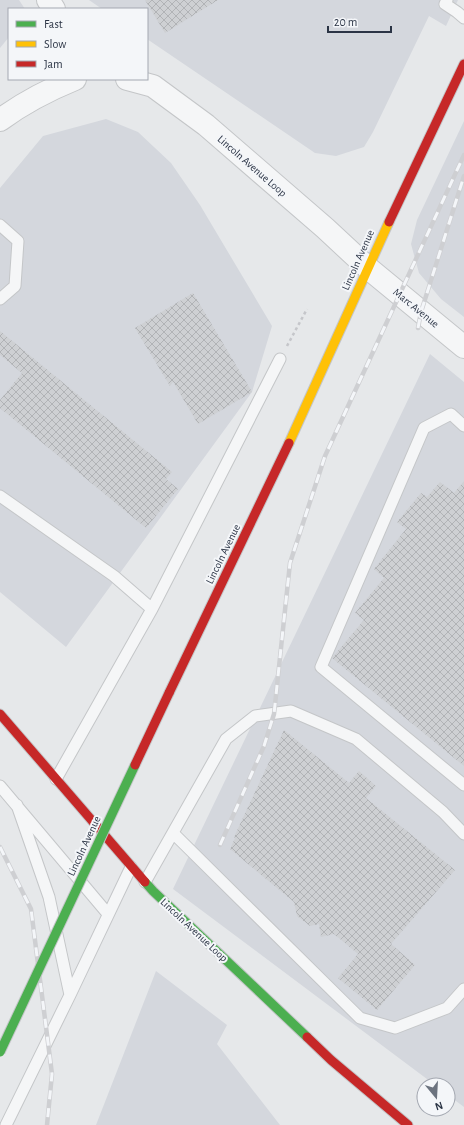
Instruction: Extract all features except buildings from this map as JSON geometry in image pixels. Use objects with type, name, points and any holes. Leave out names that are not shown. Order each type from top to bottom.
[{"type":"street","name":"Lincoln Avenue","points":[[0,1052],[169,693],[288,447],[408,180],[464,64]]},
{"type":"street","points":[[0,120],[45,91],[72,80]]},
{"type":"street","name":"Lincoln Avenue Loop","points":[[131,80],[153,86],[206,125],[325,228],[368,268]]},
{"type":"street","name":"Marc Avenue","points":[[368,268],[463,345]]},
{"type":"street","name":"Lincoln Avenue Loop","points":[[0,714],[153,891],[331,1060],[408,1125]]},
{"type":"lane","points":[[444,1],[464,18]]},
{"type":"lane","points":[[0,225],[18,241],[15,286],[0,299]]},
{"type":"lane","points":[[56,779],[152,609],[280,359]]},
{"type":"lane","points":[[464,426],[451,414],[424,428],[321,667],[464,785]]},
{"type":"lane","points":[[0,496],[114,576],[152,609]]},
{"type":"lane","points":[[145,882],[226,739],[255,716],[291,711],[356,739],[443,812],[464,834]]},
{"type":"lane","points":[[0,786],[108,914]]},
{"type":"lane","points":[[17,805],[49,897],[70,995]]},
{"type":"lane","points":[[173,833],[360,1018],[395,1028],[447,1008],[464,989]]},
{"type":"lane","points":[[6,1125],[131,867]]},
{"type":"path","points":[[280,359],[307,309]]},
{"type":"shaded area","points":[[0,0],[19,0],[24,8],[8,8],[8,38],[0,48]]},
{"type":"shaded area","points":[[89,0],[458,0],[446,26],[429,16],[373,132],[364,147],[336,156],[315,153],[148,40],[148,8],[101,8]]},
{"type":"shaded area","points":[[106,119],[138,132],[171,163],[200,205],[272,326],[252,392],[66,647],[0,592],[0,188],[43,136]]},
{"type":"shaded area","points":[[464,121],[464,317],[441,299],[419,273],[411,244],[417,220]]},
{"type":"shaded area","points":[[430,354],[464,382],[464,1107],[456,1101],[456,1077],[424,1077],[173,889]]},
{"type":"shaded area","points":[[156,971],[227,1025],[217,1044],[280,1125],[96,1125]]},
{"type":"railway","points":[[220,845],[264,746],[274,714],[290,563],[325,456],[464,155]]},
{"type":"railway","points":[[418,328],[421,312],[464,176]]},
{"type":"railway","points":[[0,847],[31,909],[52,1074],[47,1125]]},
{"type":"traffic: fast","points":[[0,1052],[135,765]]},
{"type":"traffic: fast","points":[[145,882],[307,1037]]},
{"type":"traffic: slow","points":[[289,443],[389,222]]},
{"type":"traffic: jam","points":[[389,222],[464,64]]},
{"type":"traffic: jam","points":[[169,693],[289,443]]},
{"type":"traffic: jam","points":[[135,765],[169,693]]},
{"type":"traffic: jam","points":[[0,714],[145,882]]},
{"type":"traffic: jam","points":[[307,1037],[331,1060],[408,1125]]}]
